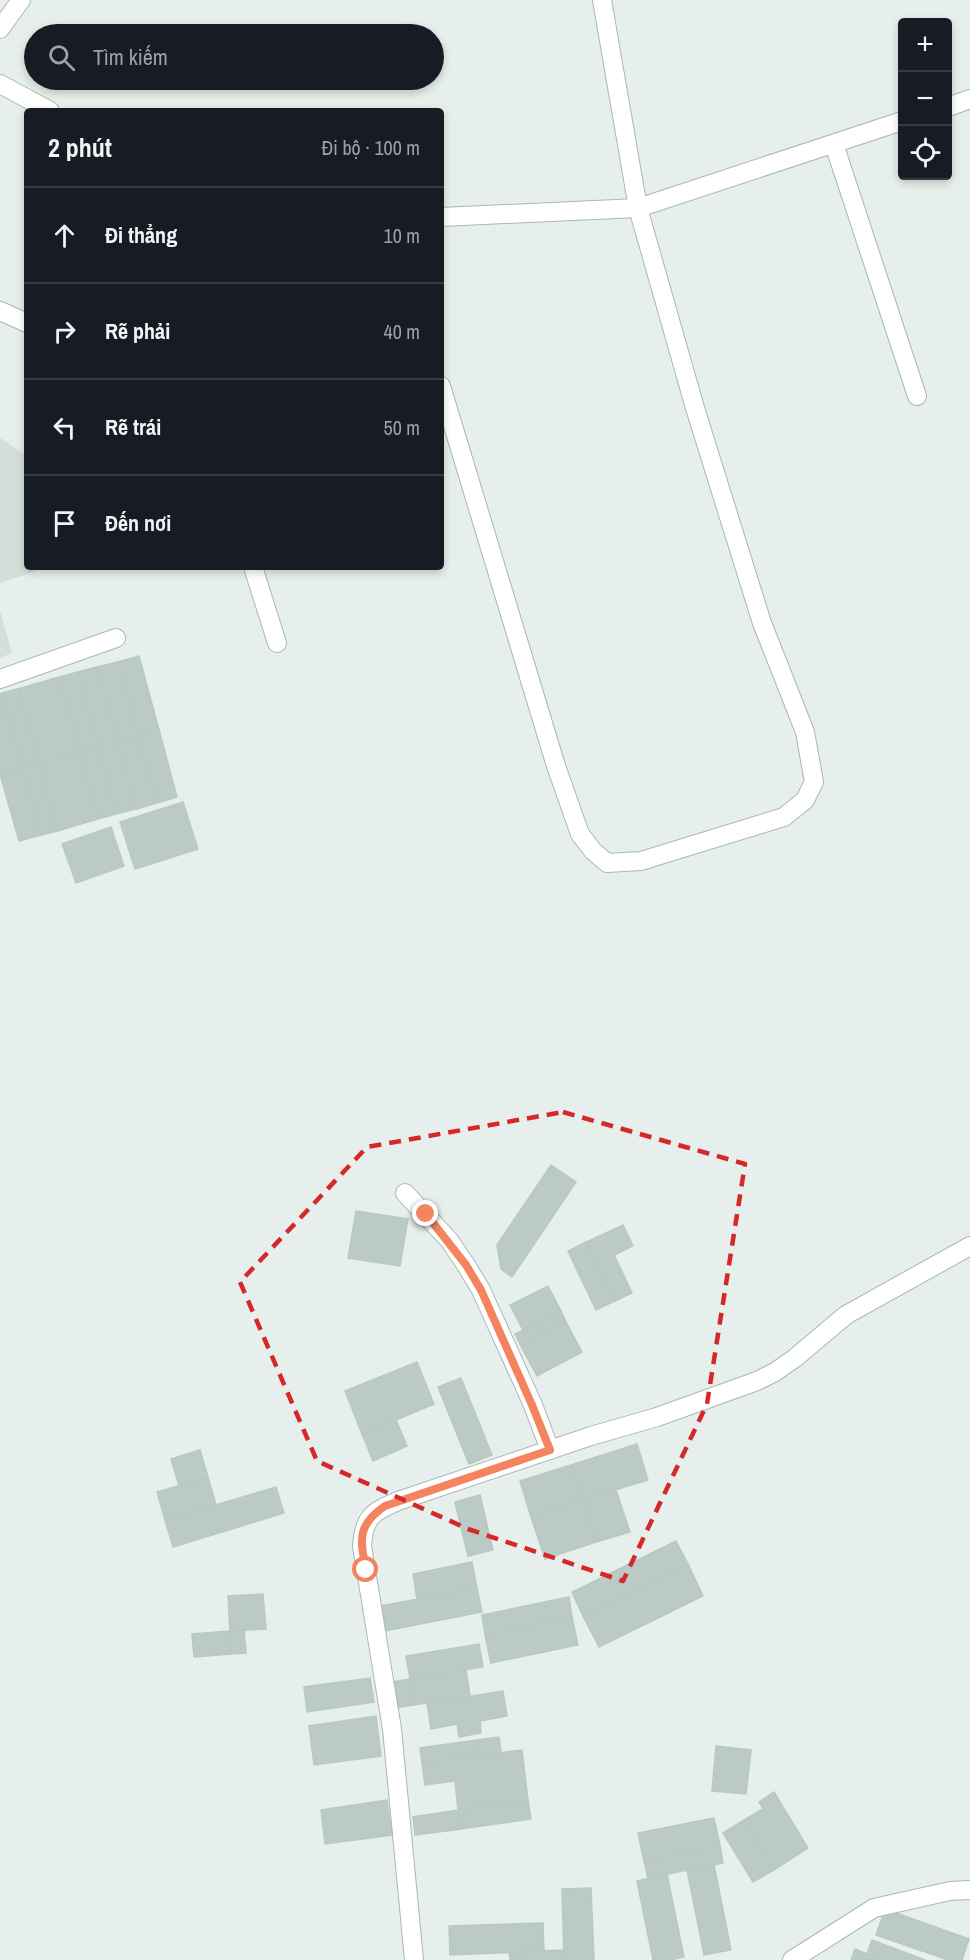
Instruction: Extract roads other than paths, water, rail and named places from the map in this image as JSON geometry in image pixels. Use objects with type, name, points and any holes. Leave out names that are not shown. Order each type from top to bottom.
[{"type":"street","points":[[0,29],[21,0]]},
{"type":"street","points":[[444,396],[556,766],[580,834],[592,851],[607,863],[641,861],[784,817],[805,800],[814,782],[805,732],[762,623],[695,408],[638,208],[602,0]]},
{"type":"street","points":[[0,84],[44,108]]},
{"type":"street","points":[[952,106],[970,99]]},
{"type":"street","points":[[444,217],[638,208],[898,124]]},
{"type":"street","points":[[834,144],[917,396]]},
{"type":"street","points":[[0,311],[24,322]]},
{"type":"street","points":[[254,570],[277,643]]},
{"type":"street","points":[[0,679],[116,638]]},
{"type":"street","points":[[405,1193],[449,1240],[481,1290],[550,1450]]},
{"type":"street","points":[[414,1960],[393,1729],[362,1546],[363,1528],[372,1515],[398,1501],[657,1417],[757,1381],[795,1358],[846,1315],[970,1246]]},
{"type":"street","points":[[792,1960],[874,1908],[950,1891],[970,1890]]}]
